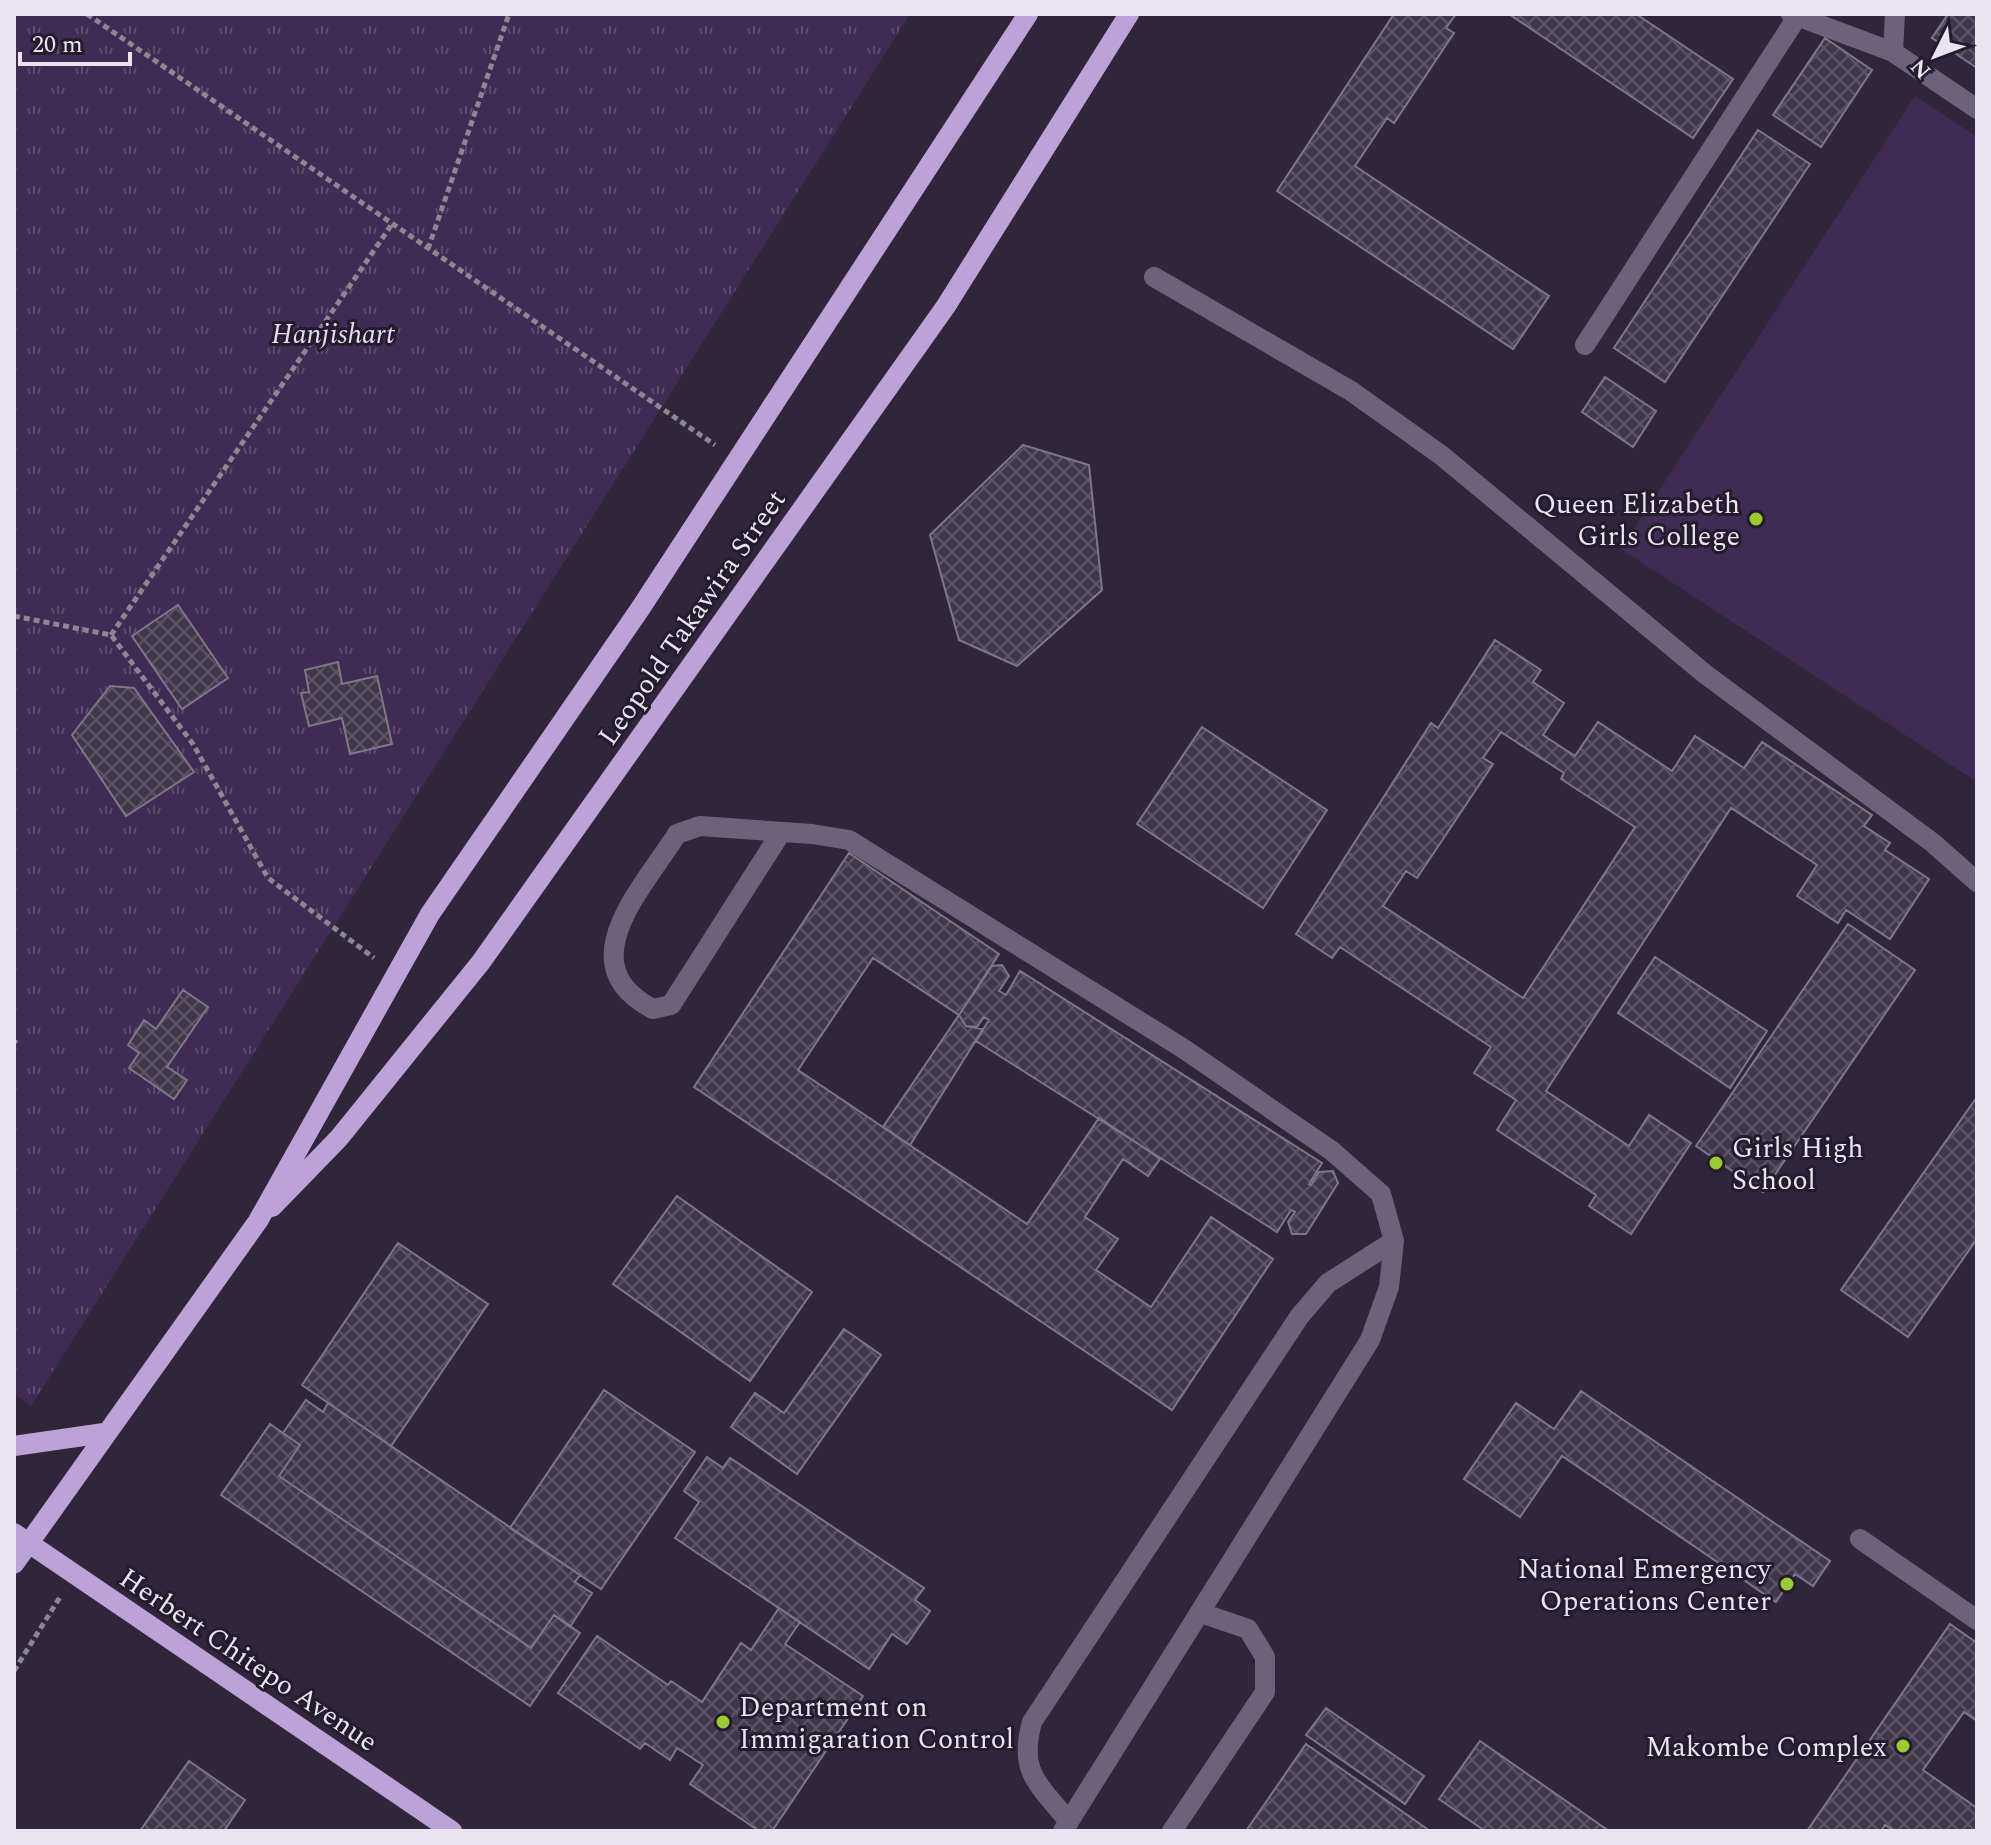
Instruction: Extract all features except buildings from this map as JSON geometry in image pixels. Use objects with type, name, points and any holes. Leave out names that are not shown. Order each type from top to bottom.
[{"type":"main road","name":"Leopold Takawira Street","points":[[14,1564],[21,1538],[104,1433],[258,1221],[312,1119],[430,914],[640,609],[1028,14]]},
{"type":"main road","name":"Leopold Takawira Street","points":[[258,1221],[339,1138],[481,962],[946,306],[1129,14]]},
{"type":"main road","points":[[14,1446],[104,1433]]},
{"type":"main road","name":"Herbert Chitepo Avenue","points":[[21,1538],[452,1831]]},
{"type":"lane","points":[[1893,52],[1895,14]]},
{"type":"lane","points":[[1585,345],[1794,15],[1893,52],[1977,109]]},
{"type":"lane","points":[[1154,277],[1351,391],[1441,455],[1705,674],[1933,843],[1977,882]]},
{"type":"lane","points":[[780,834],[671,1005],[653,1009],[630,997],[612,966],[615,934],[677,834],[700,826],[812,834],[849,840],[1184,1049],[1332,1151],[1381,1194],[1394,1241],[1389,1287],[1370,1340],[1066,1827],[1030,1772],[1025,1748],[1032,1722],[1299,1317],[1328,1283],[1394,1241]]},
{"type":"lane","points":[[1860,1539],[1977,1620]]},
{"type":"lane","points":[[1172,1831],[1265,1692],[1265,1657],[1248,1629],[1201,1613]]},
{"type":"path","points":[[87,14],[735,459]]},
{"type":"path","points":[[428,249],[509,14]]},
{"type":"path","points":[[111,635],[392,224]]},
{"type":"path","points":[[14,616],[111,635],[193,744],[268,878],[397,975]]},
{"type":"path","points":[[14,1671],[74,1574]]},
{"type":"shaded area","points":[[14,14],[1977,14],[1977,1831],[14,1831]]},
{"type":"green space","name":"Hanjishart","points":[[14,14],[910,14],[31,1406],[14,1394]]},
{"type":"green space","points":[[1915,96],[1977,137],[1977,782],[1621,549]]},
{"type":"place","name":"Queen Elizabeth Girls College","points":[[1756,519]]},
{"type":"place","name":"Girls High School","points":[[1716,1163]]},
{"type":"place","name":"National Emergency Operations Center","points":[[1787,1584]]},
{"type":"place","name":"Department on Immigaration Control","points":[[723,1722]]},
{"type":"place","name":"Makombe Complex","points":[[1903,1746]]}]
